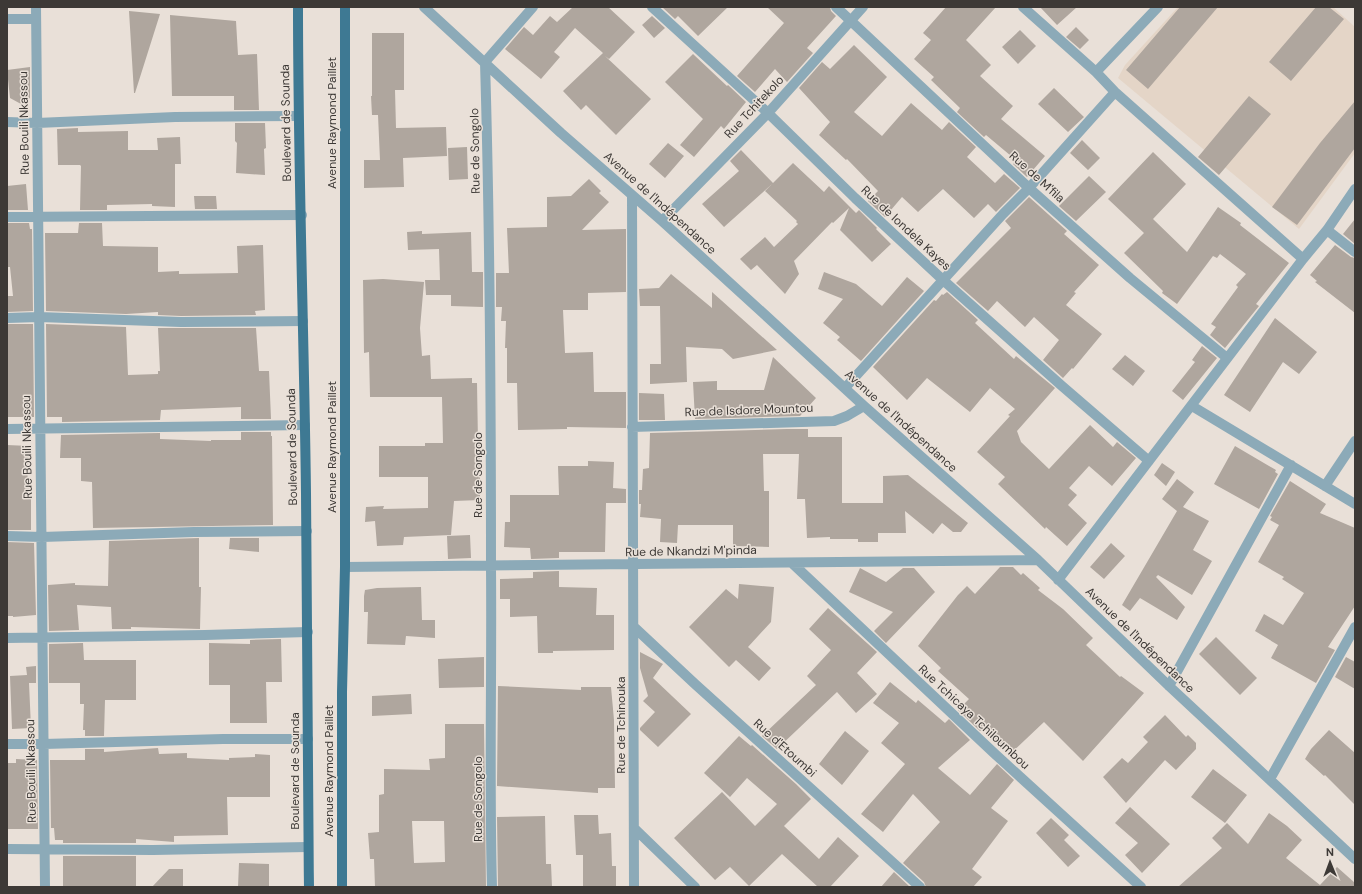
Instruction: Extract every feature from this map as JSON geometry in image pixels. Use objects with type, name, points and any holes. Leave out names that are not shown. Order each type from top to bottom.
[{"type":"main road","name":"Boulevard de Sounda","points":[[298,7],[298,116],[302,215],[307,531],[309,887]]},
{"type":"main road","name":"Avenue Raymond Paillet","points":[[342,887],[342,692],[345,568],[346,7]]},
{"type":"street","name":"Rue Bouili Nkassou","points":[[36,7],[45,887]]},
{"type":"street","name":"Avenue de l'Indépendance","points":[[424,7],[561,133],[662,221],[864,406],[1038,560],[1169,686],[1355,859]]},
{"type":"street","points":[[485,62],[533,7]]},
{"type":"street","name":"Rue de londela Kayes","points":[[652,7],[768,113],[855,198],[943,280],[1056,381],[1149,461]]},
{"type":"street","name":"Rue de M'fila","points":[[836,7],[1029,188],[1130,278],[1227,358]]},
{"type":"street","name":"Rue Tchitekolo","points":[[662,221],[768,113],[863,7]]},
{"type":"street","points":[[1023,7],[1096,72],[1115,92],[1303,259]]},
{"type":"street","points":[[1096,72],[1158,7]]},
{"type":"street","points":[[7,19],[36,19]]},
{"type":"street","name":"Rue de Songolo","points":[[485,62],[488,163],[491,567],[490,825],[492,887]]},
{"type":"street","points":[[845,388],[1115,92]]},
{"type":"street","points":[[7,122],[37,123],[175,117],[298,116]]},
{"type":"street","points":[[1058,580],[1303,259],[1328,230],[1355,189]]},
{"type":"street","name":"Rue de Tchinouka","points":[[632,195],[634,887]]},
{"type":"street","points":[[7,217],[302,215]]},
{"type":"street","points":[[1328,230],[1355,252]]},
{"type":"street","points":[[7,318],[39,317],[181,322],[303,321]]},
{"type":"street","name":"Rue de Isdore Mountou","points":[[632,427],[834,421],[847,416],[864,406]]},
{"type":"street","points":[[1192,406],[1355,504]]},
{"type":"street","points":[[7,429],[305,425]]},
{"type":"street","points":[[1324,486],[1355,441]]},
{"type":"street","points":[[1169,686],[1291,465]]},
{"type":"street","points":[[7,536],[42,537],[194,532],[307,531]]},
{"type":"street","name":"Rue de Nkandzi M'pinda","points":[[345,568],[1038,560]]},
{"type":"street","name":"Rue Tchicaya Tchiloumbou","points":[[792,563],[995,754],[1141,887]]},
{"type":"street","name":"Rue d'Etoumbi","points":[[634,627],[920,887]]},
{"type":"street","points":[[1270,779],[1355,627]]},
{"type":"street","points":[[7,638],[308,632]]},
{"type":"street","points":[[7,744],[223,739],[308,739]]},
{"type":"street","points":[[634,828],[695,887]]},
{"type":"street","points":[[7,849],[45,848],[153,850],[308,847]]},
{"type":"shaded area","points":[[1178,7],[1333,7],[1355,27],[1355,153],[1299,229],[1118,78],[1125,65]]},
{"type":"building","points":[[573,7],[608,7],[635,32],[609,59],[605,56],[651,99],[616,135],[586,105],[581,110],[563,91],[603,53],[575,28],[554,52],[560,57],[541,79],[505,49],[524,27],[533,35],[550,16],[557,22]]},
{"type":"building","points":[[662,7],[728,7],[698,36],[678,16],[675,19]]},
{"type":"building","points":[[767,7],[830,7],[831,11],[836,16],[807,48],[813,53],[787,82],[775,69],[755,92],[737,76],[784,23]]},
{"type":"building","points":[[946,7],[996,7],[966,40],[991,65],[980,76],[1013,106],[1001,119],[1045,156],[1027,177],[1013,164],[1017,161],[986,135],[984,137],[957,112],[960,108],[931,80],[934,77],[914,59],[931,40],[923,33]]},
{"type":"building","points":[[1040,7],[1077,7],[1057,25]]},
{"type":"building","points":[[1180,7],[1218,7],[1148,89],[1126,70]]},
{"type":"building","points":[[1316,7],[1329,7],[1344,19],[1291,81],[1269,62]]},
{"type":"building","points":[[129,11],[160,14],[135,93],[134,93]]},
{"type":"building","points":[[170,15],[236,21],[238,55],[257,54],[259,110],[234,110],[234,96],[172,96]]},
{"type":"building","points":[[652,16],[665,28],[654,38],[642,25]]},
{"type":"building","points":[[1076,27],[1089,40],[1080,49],[1066,37]]},
{"type":"building","points":[[1020,30],[1036,46],[1018,64],[1002,47]]},
{"type":"building","points":[[372,33],[404,33],[404,90],[395,90],[396,128],[446,127],[447,156],[403,158],[404,187],[364,188],[364,160],[380,160],[378,115],[372,115]]},
{"type":"building","points":[[854,45],[887,77],[854,112],[882,136],[911,103],[942,130],[949,122],[976,147],[967,157],[995,183],[1004,174],[1020,188],[996,212],[988,204],[974,218],[943,189],[918,212],[902,197],[885,217],[868,201],[878,191],[847,159],[846,160],[819,135],[830,122],[799,88],[822,62],[830,69]]},
{"type":"building","points":[[693,54],[746,102],[724,129],[721,126],[694,157],[680,145],[703,119],[665,82]]},
{"type":"building","points":[[30,67],[30,98],[21,104],[10,98],[7,70]]},
{"type":"building","points":[[1054,88],[1084,117],[1068,132],[1038,104]]},
{"type":"building","points":[[1249,96],[1271,114],[1219,175],[1198,157]]},
{"type":"building","points":[[1355,101],[1355,148],[1297,225],[1272,207],[1320,143]]},
{"type":"building","points":[[235,123],[265,123],[265,175],[236,173],[237,143],[235,141]]},
{"type":"building","points":[[78,128],[78,132],[128,131],[128,150],[158,150],[157,138],[180,137],[181,164],[175,164],[175,207],[152,206],[152,204],[107,205],[107,210],[80,210],[81,166],[58,165],[57,129]]},
{"type":"building","points":[[1082,140],[1100,158],[1088,170],[1070,153]]},
{"type":"building","points":[[668,143],[684,156],[665,178],[649,164]]},
{"type":"building","points":[[467,147],[468,179],[449,180],[448,148]]},
{"type":"building","points":[[741,150],[773,183],[793,163],[824,192],[829,186],[856,213],[859,210],[891,244],[872,262],[840,230],[849,208],[833,223],[832,222],[794,261],[799,274],[785,294],[757,265],[751,270],[740,259],[765,237],[774,247],[798,224],[796,222],[797,221],[765,191],[772,184],[724,227],[702,204],[739,171],[730,161]]},
{"type":"building","points":[[1153,152],[1186,184],[1153,219],[1187,252],[1218,207],[1241,223],[1240,225],[1289,263],[1256,304],[1259,306],[1225,348],[1210,335],[1216,327],[1211,324],[1238,287],[1236,285],[1246,274],[1220,254],[1217,258],[1213,256],[1177,304],[1162,293],[1163,291],[1124,253],[1144,233],[1108,199]]},
{"type":"building","points":[[1089,176],[1106,192],[1076,221],[1059,206]]},
{"type":"building","points":[[589,179],[601,191],[599,193],[609,202],[582,230],[626,229],[626,292],[588,293],[588,310],[563,310],[565,353],[593,352],[594,392],[626,392],[626,428],[567,427],[567,429],[518,430],[517,383],[507,383],[507,348],[505,348],[506,321],[501,321],[502,307],[496,307],[496,273],[509,273],[507,228],[547,227],[547,197],[571,196]]},
{"type":"building","points":[[26,184],[28,210],[7,210],[7,186]]},
{"type":"building","points":[[194,196],[216,196],[217,209],[195,209]]},
{"type":"building","points":[[1029,197],[1067,231],[1064,234],[1099,265],[1074,292],[1076,293],[1066,305],[1102,334],[1073,369],[1072,368],[1063,378],[1043,360],[1059,340],[1034,317],[1025,327],[997,301],[988,311],[956,283],[1011,228],[1005,221]]},
{"type":"building","points":[[1355,219],[1355,244],[1343,234]]},
{"type":"building","points":[[7,223],[29,223],[30,229],[32,229],[33,311],[7,312],[7,296],[13,296],[10,267],[7,267]]},
{"type":"building","points":[[79,223],[102,223],[103,246],[158,247],[158,272],[179,271],[179,274],[238,273],[237,246],[263,245],[265,310],[255,311],[256,315],[181,316],[158,315],[158,312],[126,314],[46,311],[45,233],[78,233]]},
{"type":"building","points":[[422,231],[422,234],[471,232],[472,272],[483,272],[483,307],[451,306],[451,295],[426,295],[425,280],[440,280],[439,249],[408,250],[407,232]]},
{"type":"building","points":[[1335,245],[1351,257],[1355,258],[1355,313],[1315,282],[1317,281],[1310,275]]},
{"type":"building","points":[[824,272],[856,284],[882,306],[907,277],[924,291],[861,361],[837,340],[840,337],[823,323],[843,299],[818,289]]},
{"type":"building","points":[[671,274],[712,308],[712,292],[777,350],[733,359],[722,349],[686,347],[687,382],[650,384],[650,364],[661,364],[660,306],[640,306],[639,289],[659,288]]},
{"type":"building","points":[[383,279],[424,282],[420,328],[422,356],[430,355],[431,379],[472,378],[472,383],[477,383],[478,443],[480,443],[480,500],[454,501],[451,535],[404,537],[403,545],[377,546],[375,521],[365,522],[366,507],[384,506],[383,509],[428,508],[428,477],[379,477],[379,446],[425,446],[425,443],[443,443],[442,397],[370,397],[369,352],[364,353],[363,280]]},
{"type":"building","points":[[947,292],[978,320],[975,323],[1014,359],[1016,356],[1055,388],[1017,431],[1021,442],[1049,469],[1090,425],[1113,447],[1117,442],[1136,458],[1112,486],[1089,466],[1069,488],[1077,495],[1068,505],[1087,523],[1067,546],[1046,527],[1045,529],[998,484],[1005,477],[977,452],[1010,416],[1008,415],[1015,409],[990,388],[970,412],[927,378],[907,400],[873,367],[934,300],[936,301],[942,294],[943,295]]},
{"type":"building","points":[[1275,318],[1317,352],[1299,374],[1283,362],[1250,412],[1224,395]]},
{"type":"building","points":[[7,324],[33,324],[34,417],[7,417]]},
{"type":"building","points":[[46,324],[126,327],[128,375],[158,374],[158,371],[160,371],[158,328],[256,328],[259,371],[269,371],[271,419],[241,419],[241,407],[161,410],[160,420],[62,422],[62,417],[47,417]]},
{"type":"building","points":[[1202,346],[1217,358],[1183,400],[1172,391],[1195,362],[1192,360]]},
{"type":"building","points":[[1125,355],[1145,371],[1133,386],[1112,369]]},
{"type":"building","points":[[773,357],[816,398],[800,416],[695,419],[693,382],[717,381],[717,390],[764,390]]},
{"type":"building","points":[[639,393],[664,394],[665,420],[639,420]]},
{"type":"building","points":[[808,429],[808,437],[842,437],[842,503],[883,503],[883,476],[908,475],[968,523],[961,532],[953,532],[942,523],[933,534],[905,511],[906,533],[878,533],[878,542],[858,542],[858,539],[830,539],[830,537],[807,538],[805,499],[797,499],[799,454],[763,454],[764,491],[769,491],[769,547],[733,546],[733,525],[678,525],[677,543],[660,542],[661,519],[640,517],[641,504],[639,504],[639,490],[642,490],[643,469],[649,468],[650,433]]},
{"type":"building","points":[[241,432],[271,432],[273,525],[93,528],[92,482],[81,481],[81,458],[60,458],[61,435],[160,433],[160,439],[211,441],[241,440]]},
{"type":"building","points":[[7,445],[29,446],[27,487],[31,487],[31,530],[7,530]]},
{"type":"building","points":[[1235,446],[1276,470],[1275,472],[1278,474],[1259,509],[1214,484]]},
{"type":"building","points":[[588,461],[614,462],[613,488],[626,489],[626,503],[606,503],[605,552],[559,552],[559,558],[531,559],[530,548],[504,547],[505,522],[510,522],[510,495],[559,495],[558,466],[588,466]]},
{"type":"building","points":[[1162,463],[1175,472],[1166,486],[1154,475]]},
{"type":"building","points":[[1177,479],[1194,492],[1183,507],[1209,521],[1193,550],[1212,561],[1192,595],[1158,575],[1156,577],[1185,607],[1177,620],[1140,598],[1130,611],[1122,605],[1177,511],[1162,499]]},
{"type":"building","points":[[1290,481],[1326,504],[1320,513],[1355,528],[1355,606],[1328,647],[1335,650],[1316,683],[1271,658],[1278,645],[1255,631],[1264,614],[1283,625],[1304,593],[1282,579],[1284,577],[1258,562],[1279,525],[1270,520],[1272,517],[1270,516]]},
{"type":"building","points":[[470,535],[471,558],[448,559],[447,536]]},
{"type":"building","points":[[199,538],[199,587],[201,587],[200,629],[131,627],[131,629],[112,629],[111,607],[77,605],[79,630],[49,631],[48,585],[75,583],[75,585],[108,586],[109,541]]},
{"type":"building","points":[[230,538],[259,538],[259,552],[229,549]]},
{"type":"building","points":[[7,542],[34,543],[36,615],[13,617],[7,616]]},
{"type":"building","points":[[1111,543],[1125,556],[1104,579],[1090,567]]},
{"type":"building","points":[[1000,567],[1013,567],[1021,575],[1023,573],[1040,588],[1038,590],[1063,609],[1093,638],[1086,645],[1120,677],[1121,676],[1144,693],[1083,761],[1044,722],[1009,755],[984,728],[980,731],[958,710],[969,699],[938,671],[941,668],[918,646],[958,595],[967,586],[975,594]]},
{"type":"building","points":[[860,568],[886,582],[903,568],[914,568],[935,592],[886,643],[874,631],[893,612],[849,592]]},
{"type":"building","points":[[559,571],[559,587],[597,588],[596,615],[614,615],[614,650],[553,651],[553,653],[538,653],[537,616],[510,617],[510,599],[500,599],[500,579],[533,578],[533,572]]},
{"type":"building","points":[[739,584],[774,587],[771,622],[748,647],[771,668],[759,681],[736,660],[729,667],[689,627],[726,589],[738,599]]},
{"type":"building","points":[[421,587],[422,620],[435,620],[435,638],[406,636],[405,645],[367,644],[368,612],[364,612],[365,590],[377,588]]},
{"type":"building","points":[[828,608],[877,652],[857,673],[877,694],[856,713],[837,692],[777,749],[762,736],[816,685],[807,676],[831,650],[809,629]]},
{"type":"building","points":[[1216,637],[1257,678],[1240,695],[1199,654]]},
{"type":"building","points":[[281,639],[282,682],[266,682],[267,723],[230,723],[230,685],[209,685],[209,643],[250,644],[250,640]]},
{"type":"building","points":[[83,643],[84,660],[136,660],[136,700],[105,700],[104,736],[85,736],[85,730],[83,730],[84,704],[80,704],[80,683],[49,683],[49,644]]},
{"type":"building","points":[[640,652],[663,664],[653,678],[691,714],[658,747],[640,730],[640,728],[655,712],[643,701],[648,696],[640,668]]},
{"type":"building","points":[[484,657],[484,687],[439,688],[438,659]]},
{"type":"building","points":[[1346,657],[1355,662],[1355,689],[1335,677]]},
{"type":"building","points":[[36,666],[36,683],[29,683],[31,728],[12,729],[10,676],[27,675],[26,667]]},
{"type":"building","points":[[890,682],[916,703],[918,700],[945,723],[949,719],[970,740],[938,768],[970,795],[997,764],[1014,780],[991,808],[1008,821],[972,869],[982,877],[973,887],[926,887],[924,882],[903,863],[940,822],[913,794],[883,832],[861,814],[905,764],[881,743],[899,723],[873,703]]},
{"type":"building","points":[[498,686],[581,690],[581,687],[611,687],[614,720],[615,788],[598,788],[598,793],[497,786]]},
{"type":"building","points":[[411,694],[412,714],[372,716],[372,696]]},
{"type":"building","points":[[1165,715],[1186,737],[1188,735],[1196,743],[1196,749],[1176,770],[1165,760],[1126,803],[1103,777],[1122,758],[1128,763],[1148,742],[1143,737]]},
{"type":"building","points":[[445,724],[484,724],[486,887],[375,887],[374,859],[370,859],[368,833],[379,832],[379,795],[384,794],[384,769],[430,770],[429,759],[445,758]],"holes":[[[412,821],[444,821],[445,862],[414,863]]]},
{"type":"building","points":[[1329,730],[1355,753],[1355,805],[1325,775],[1324,776],[1305,759],[1311,749]]},
{"type":"building","points":[[845,731],[869,751],[842,785],[819,764]]},
{"type":"building","points":[[739,736],[751,746],[752,745],[811,799],[784,826],[819,859],[838,837],[859,856],[830,887],[818,887],[782,854],[749,886],[730,867],[715,880],[674,838],[722,792],[755,826],[777,804],[747,778],[730,797],[704,773]]},
{"type":"building","points":[[158,748],[159,754],[187,753],[187,758],[229,760],[229,758],[255,757],[255,754],[270,755],[270,797],[227,797],[228,835],[174,836],[174,842],[136,839],[136,843],[63,843],[63,840],[55,840],[54,828],[51,828],[50,760],[85,760],[85,749],[104,749],[104,752]]},
{"type":"building","points":[[16,759],[37,760],[38,829],[7,829],[7,763],[16,763]]},
{"type":"building","points":[[1213,769],[1247,795],[1225,823],[1191,797]]},
{"type":"building","points":[[1130,807],[1170,844],[1142,873],[1125,855],[1138,843],[1115,823]]},
{"type":"building","points":[[1269,813],[1287,826],[1302,840],[1286,858],[1320,885],[1337,867],[1355,883],[1355,887],[1178,887],[1222,848],[1212,838],[1227,823],[1248,844]]},
{"type":"building","points":[[574,815],[598,815],[599,834],[611,833],[612,866],[616,866],[616,887],[583,887],[583,855],[576,855]]},
{"type":"building","points":[[545,816],[546,864],[551,864],[552,887],[498,887],[497,817]]},
{"type":"building","points":[[1051,818],[1069,835],[1064,840],[1080,856],[1068,867],[1036,833]]},
{"type":"building","points":[[63,856],[136,856],[136,887],[63,887]]},
{"type":"building","points":[[239,863],[269,864],[269,887],[238,887]]},
{"type":"building","points":[[169,869],[183,869],[183,887],[152,887]]},
{"type":"building","points":[[894,872],[910,887],[881,887]]}]
